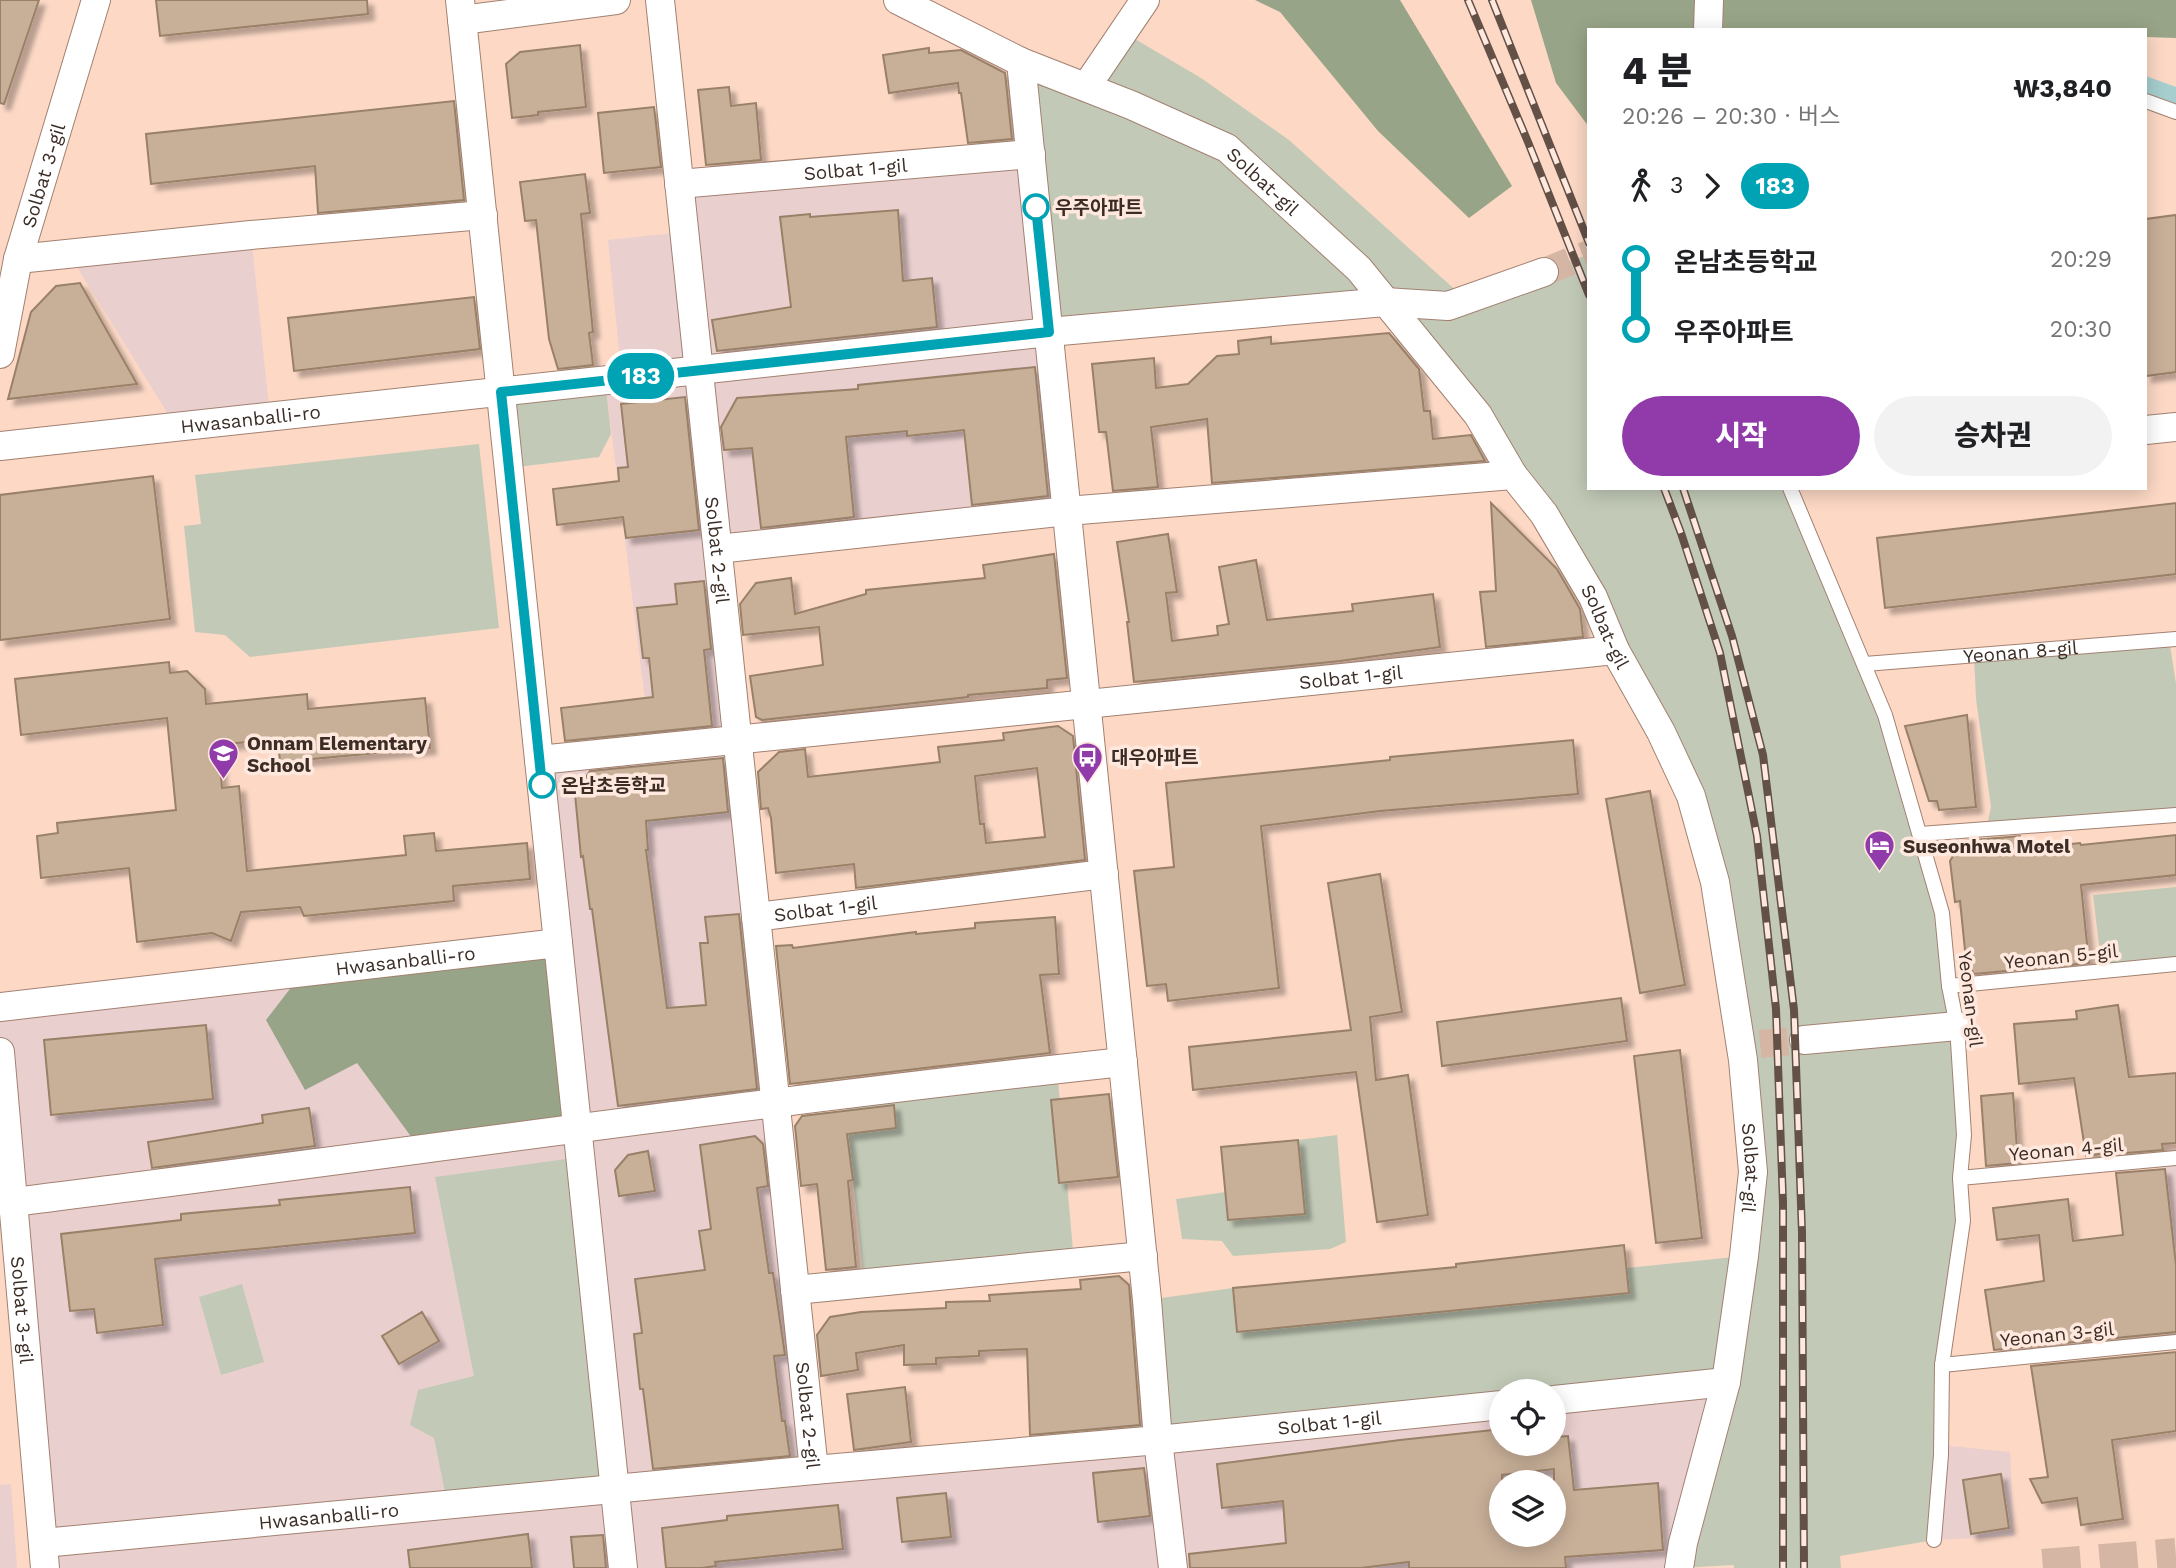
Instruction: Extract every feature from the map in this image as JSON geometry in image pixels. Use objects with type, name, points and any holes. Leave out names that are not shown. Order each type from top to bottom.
[{"type":"street","name":"Solbat 3-gil","points":[[0,354],[18,259],[96,0]]},
{"type":"street","points":[[616,0],[461,10],[623,1568]]},
{"type":"street","name":"Solbat 2-gil","points":[[660,0],[814,1470],[1158,1440]]},
{"type":"street","name":"Solbat-gil","points":[[898,0],[1021,62],[1131,105],[1227,148],[1359,269],[1478,415],[1513,475],[1544,514],[1593,597],[1615,650],[1661,732],[1690,796],[1715,883],[1751,1045],[1753,1172],[1726,1382],[1683,1543],[1679,1568]]},
{"type":"street","points":[[1086,87],[1145,0]]},
{"type":"street","points":[[1708,28],[1709,0]]},
{"type":"street","points":[[1021,62],[1173,1568]]},
{"type":"street","name":"Solbat 1-gil","points":[[679,184],[1031,154]]},
{"type":"street","points":[[18,259],[483,215]]},
{"type":"street","points":[[699,370],[1049,332],[1385,302],[1448,306],[1544,271]]},
{"type":"street","name":"Hwasanballi-ro","points":[[0,446],[699,370]]},
{"type":"street","points":[[2147,430],[2176,427]]},
{"type":"street","points":[[718,549],[1067,510],[1513,475]]},
{"type":"street","name":"Solbat 1-gil","points":[[539,760],[1615,650]]},
{"type":"street","name":"Solbat 1-gil","points":[[756,917],[1104,874]]},
{"type":"street","name":"Hwasanballi-ro","points":[[0,1007],[558,943]]},
{"type":"street","points":[[1804,1040],[1957,1026]]},
{"type":"street","name":"Solbat 3-gil","points":[[0,1052],[44,1556]]},
{"type":"street","points":[[13,1202],[328,1163],[775,1102],[1123,1062]]},
{"type":"street","points":[[794,1290],[1143,1256]]},
{"type":"street","points":[[1566,1399],[1726,1382]]},
{"type":"street","name":"Solbat 1-gil","points":[[1158,1440],[1489,1406]]},
{"type":"street","name":"Hwasanballi-ro","points":[[44,1556],[615,1489],[814,1470]]},
{"type":"lane","points":[[2147,101],[2176,111]]},
{"type":"lane","name":"Yeonan-gil","points":[[1791,490],[1885,715],[1942,913],[1949,986],[1957,1026],[1964,1135],[1960,1178],[1963,1221],[1942,1365],[1941,1455],[1934,1539]]},
{"type":"lane","name":"Yeonan 8-gil","points":[[1865,664],[2176,639]]},
{"type":"lane","points":[[1920,834],[2176,815]]},
{"type":"lane","name":"Yeonan 5-gil","points":[[1949,986],[2176,964]]},
{"type":"lane","name":"Yeonan 4-gil","points":[[1960,1178],[2176,1158]]},
{"type":"lane","name":"Yeonan 3-gil","points":[[1942,1365],[2176,1342]]},
{"type":"shaded area","points":[[1031,154],[1067,511],[718,549],[814,1469],[1489,1406],[1489,1456],[1566,1456],[1566,1399],[1726,1382],[1679,1568],[47,1568],[0,1053],[0,1007],[558,943],[539,760],[651,748],[605,380],[622,378],[608,240],[684,232],[679,184]]},
{"type":"shaded area","points":[[251,235],[270,417],[176,427],[69,254]]},
{"type":"shaded area","points":[[2176,1158],[2176,1253],[2175,1253],[2164,1159]]},
{"type":"shaded area","points":[[1941,1445],[2010,1452],[2014,1536],[1934,1540]]},
{"type":"shaded area","points":[[11,1484],[17,1568],[0,1568],[0,1485]]},
{"type":"green space","points":[[1255,0],[1400,0],[1512,186],[1469,218],[1378,131],[1280,12]]},
{"type":"green space","points":[[1531,0],[2176,0],[2176,38],[2147,37],[2147,28],[1587,28],[1587,124],[1556,83]]},
{"type":"green space","points":[[1123,32],[1201,78],[1289,140],[1462,296],[1544,272],[1587,255],[1587,490],[1791,490],[1865,664],[1920,834],[1957,1026],[1963,1221],[1942,1365],[1934,1540],[1840,1556],[1841,1568],[1734,1568],[1734,1565],[1679,1568],[1726,1383],[1566,1390],[1566,1379],[1489,1379],[1489,1393],[1158,1440],[1147,1300],[1233,1288],[1237,1332],[1628,1293],[1627,1268],[1744,1256],[1753,1172],[1715,883],[1593,597],[1385,302],[1049,332],[1021,62],[1086,87]]},
{"type":"green space","points":[[605,380],[611,434],[599,457],[509,468],[501,392]]},
{"type":"green space","points":[[479,444],[499,628],[250,657],[225,635],[195,632],[184,526],[201,524],[195,475]]},
{"type":"green space","points":[[2169,639],[2176,684],[2176,815],[1986,829],[1991,807],[1976,699],[1974,655]]},
{"type":"green space","points":[[2176,887],[2176,964],[2102,971],[2093,895]]},
{"type":"green space","points":[[558,943],[574,1125],[418,1146],[357,1063],[305,1090],[266,1020],[303,972]]},
{"type":"green space","points":[[1057,1069],[1074,1262],[864,1283],[844,1094]]},
{"type":"green space","points":[[1337,1135],[1346,1242],[1330,1249],[1233,1256],[1222,1241],[1182,1239],[1176,1199],[1226,1192],[1229,1220],[1304,1214],[1298,1140]]},
{"type":"green space","points":[[573,1158],[607,1482],[446,1497],[434,1438],[410,1425],[418,1390],[474,1376],[435,1177]]},
{"type":"green space","points":[[242,1284],[264,1362],[221,1375],[199,1297]]},
{"type":"water","points":[[2147,76],[2176,87],[2176,112],[2147,101]]},
{"type":"building","points":[[0,0],[39,0],[4,104],[0,103]]},
{"type":"building","points":[[156,0],[367,0],[368,14],[160,36]]},
{"type":"building","points":[[580,45],[586,107],[538,112],[538,115],[512,118],[506,64],[520,52]]},
{"type":"building","points":[[929,48],[929,53],[961,50],[1005,73],[1012,139],[968,143],[958,83],[889,93],[883,55]]},
{"type":"building","points":[[729,87],[731,106],[756,103],[761,160],[706,165],[698,90]]},
{"type":"building","points":[[454,101],[464,200],[318,213],[315,166],[151,184],[146,134]]},
{"type":"building","points":[[654,107],[661,167],[604,173],[598,113]]},
{"type":"building","points":[[585,174],[590,213],[581,214],[593,332],[589,333],[593,365],[558,369],[549,339],[536,220],[525,221],[520,182]]},
{"type":"building","points":[[898,210],[903,281],[932,278],[937,327],[717,351],[712,320],[791,307],[780,217]]},
{"type":"building","points":[[2176,215],[2176,372],[2147,376],[2147,219]]},
{"type":"building","points":[[80,283],[137,384],[8,399],[31,312],[56,286]]},
{"type":"building","points":[[474,297],[480,349],[294,371],[288,318]]},
{"type":"building","points":[[1389,333],[1419,369],[1424,411],[1430,411],[1433,439],[1471,435],[1485,461],[1212,483],[1207,419],[1151,427],[1158,487],[1113,491],[1106,432],[1099,432],[1092,364],[1154,358],[1156,388],[1188,384],[1217,356],[1239,354],[1238,341],[1271,337],[1271,344]]},
{"type":"building","points":[[1035,367],[1048,496],[972,505],[964,430],[907,436],[907,431],[846,437],[854,517],[761,528],[752,448],[724,450],[721,427],[737,398],[858,389],[858,385]]},
{"type":"building","points":[[685,397],[699,530],[626,538],[623,517],[557,525],[553,489],[619,481],[618,468],[628,467],[621,404]]},
{"type":"building","points":[[153,476],[170,619],[0,640],[0,495]]},
{"type":"building","points":[[1491,503],[1557,569],[1580,609],[1583,637],[1486,647],[1480,592],[1496,591]]},
{"type":"building","points":[[2176,503],[2176,574],[1885,608],[1877,538]]},
{"type":"building","points":[[1168,534],[1177,592],[1166,593],[1172,641],[1218,635],[1217,626],[1229,624],[1219,567],[1256,560],[1267,620],[1353,611],[1352,604],[1433,594],[1440,647],[1340,661],[1134,682],[1129,622],[1117,542]]},
{"type":"building","points":[[1054,554],[1067,678],[1047,680],[1047,688],[762,720],[756,717],[750,676],[823,665],[819,627],[743,635],[740,604],[756,583],[791,578],[795,614],[866,594],[866,590],[985,578],[983,565]]},
{"type":"building","points":[[704,581],[711,649],[704,650],[712,726],[565,741],[561,708],[653,697],[649,658],[643,658],[637,608],[677,604],[675,584]]},
{"type":"building","points":[[169,662],[170,673],[187,671],[205,689],[206,704],[307,694],[308,709],[425,698],[430,748],[280,762],[278,739],[218,745],[222,788],[239,786],[247,871],[406,855],[404,836],[434,833],[436,851],[527,843],[530,879],[453,886],[454,901],[304,916],[300,907],[241,912],[231,941],[212,933],[137,942],[129,868],[41,878],[37,836],[58,833],[57,823],[176,810],[167,718],[21,735],[15,679]]},
{"type":"building","points":[[1967,715],[1976,807],[1939,810],[1937,801],[1929,801],[1905,726]]},
{"type":"building","points":[[1058,726],[1073,736],[1085,860],[856,888],[854,864],[776,873],[771,818],[768,808],[761,809],[758,772],[779,752],[805,749],[808,777],[940,762],[938,747],[1004,740],[1003,733]],"holes":[[[1037,768],[1045,837],[986,843],[984,824],[980,824],[975,776]]]},
{"type":"building","points":[[1573,740],[1578,794],[1380,811],[1261,826],[1279,988],[1168,1001],[1166,984],[1147,986],[1134,871],[1174,867],[1166,783],[1390,760],[1390,757]]},
{"type":"building","points":[[723,758],[728,812],[646,821],[646,850],[667,1008],[706,1005],[700,943],[708,943],[705,917],[739,914],[757,1089],[618,1106],[592,909],[583,856],[581,857],[575,794],[590,771]]},
{"type":"building","points":[[1650,791],[1685,985],[1640,993],[1606,799]]},
{"type":"building","points":[[2176,835],[2176,875],[2081,885],[2089,963],[1974,974],[1966,960],[1960,901],[1955,902],[1950,861],[1962,841],[2020,836],[2022,849]]},
{"type":"building","points":[[1380,874],[1402,1012],[1370,1017],[1376,1080],[1408,1075],[1428,1215],[1377,1222],[1356,1072],[1193,1090],[1189,1047],[1351,1030],[1328,883]]},
{"type":"building","points":[[1055,917],[1059,974],[1040,975],[1050,1053],[790,1084],[776,946],[792,945],[793,948],[916,932],[975,928],[975,923]]},
{"type":"building","points":[[1621,998],[1627,1041],[1442,1066],[1437,1022]]},
{"type":"building","points":[[2118,1005],[2129,1077],[2176,1073],[2176,1143],[2162,1144],[2163,1150],[2086,1156],[2074,1078],[2019,1084],[2014,1024],[2077,1019],[2076,1011]]},
{"type":"building","points":[[206,1025],[213,1099],[51,1115],[44,1040]]},
{"type":"building","points":[[1680,1050],[1702,1238],[1656,1243],[1634,1056]]},
{"type":"building","points":[[2013,1093],[2018,1163],[1986,1166],[1981,1096]]},
{"type":"building","points":[[1109,1094],[1118,1177],[1059,1183],[1051,1100]]},
{"type":"building","points":[[894,1105],[896,1128],[847,1134],[853,1180],[848,1181],[856,1267],[826,1270],[817,1184],[801,1186],[795,1126],[802,1116]]},
{"type":"building","points":[[309,1108],[315,1146],[152,1168],[148,1142],[263,1123],[262,1115]]},
{"type":"building","points":[[755,1136],[763,1144],[768,1186],[757,1188],[769,1273],[773,1273],[785,1355],[774,1356],[782,1421],[785,1421],[790,1456],[653,1469],[634,1334],[642,1333],[635,1279],[705,1270],[699,1231],[711,1229],[700,1145]]},
{"type":"building","points":[[1298,1140],[1305,1214],[1228,1220],[1221,1147]]},
{"type":"building","points":[[648,1151],[655,1191],[619,1196],[615,1170],[628,1155]]},
{"type":"building","points":[[2165,1169],[2176,1265],[2176,1332],[1994,1350],[1985,1290],[2044,1281],[2039,1235],[1997,1240],[1993,1208],[2068,1199],[2073,1241],[2123,1235],[2116,1173]]},
{"type":"building","points":[[410,1187],[415,1233],[155,1259],[163,1325],[97,1333],[94,1309],[70,1311],[61,1234],[181,1220],[181,1214],[280,1205],[279,1200]]},
{"type":"building","points":[[1624,1245],[1629,1293],[1237,1332],[1233,1288],[1456,1267],[1456,1264]]},
{"type":"building","points":[[1119,1276],[1129,1285],[1140,1425],[1030,1435],[1027,1349],[979,1351],[979,1356],[936,1358],[936,1364],[904,1365],[904,1345],[856,1353],[858,1370],[821,1376],[817,1335],[830,1317],[861,1312],[946,1308],[946,1302],[990,1301],[989,1295],[1081,1289],[1080,1280]]},
{"type":"building","points":[[422,1312],[439,1341],[399,1364],[382,1336]]},
{"type":"building","points":[[2176,1352],[2176,1431],[2112,1440],[2123,1519],[2081,1525],[2077,1498],[2042,1503],[2030,1479],[2048,1477],[2031,1366]]},
{"type":"building","points":[[905,1387],[911,1442],[854,1450],[847,1394]]},
{"type":"building","points":[[1489,1430],[1489,1456],[1566,1456],[1568,1436],[1574,1490],[1658,1483],[1663,1550],[1565,1557],[1566,1568],[1409,1568],[1409,1562],[1361,1568],[1190,1568],[1189,1554],[1286,1543],[1283,1501],[1222,1508],[1217,1464]]},
{"type":"building","points":[[1144,1468],[1150,1516],[1098,1522],[1093,1473]]},
{"type":"building","points":[[2001,1474],[2009,1528],[1971,1534],[1963,1480]]},
{"type":"building","points":[[946,1493],[951,1537],[902,1542],[897,1498]]},
{"type":"building","points":[[838,1505],[843,1549],[715,1562],[716,1566],[702,1568],[666,1568],[662,1528],[727,1520],[727,1516]]},
{"type":"building","points":[[528,1534],[532,1568],[410,1568],[408,1550]]},
{"type":"building","points":[[603,1535],[606,1568],[574,1568],[571,1537]]},
{"type":"tunnel","points":[[1544,272],[1587,255]]},
{"type":"tunnel","points":[[1760,1044],[1804,1040]]},
{"type":"tunnel","points":[[2043,1568],[2176,1557]]},
{"type":"railway","points":[[1468,0],[1587,290]]},
{"type":"railway","points":[[1492,0],[1587,238]]},
{"type":"railway","points":[[1665,490],[1720,653],[1757,836],[1776,1009],[1783,1203],[1783,1568]]},
{"type":"railway","points":[[1684,490],[1732,636],[1763,755],[1794,1010],[1802,1232],[1804,1568]]},
{"type":"bus line","name":"183","points":[[542,785],[501,392],[1049,332],[1036,207]]},
{"type":"place","name":"우주아파트","points":[[1036,207]]},
{"type":"place","name":"Onnam Elementary School","points":[[224,781]]},
{"type":"place","name":"대우아파트","points":[[1088,784]]},
{"type":"place","name":"온남초등학교","points":[[542,785]]},
{"type":"place","name":"Suseonhwa Motel","points":[[1880,873]]}]
